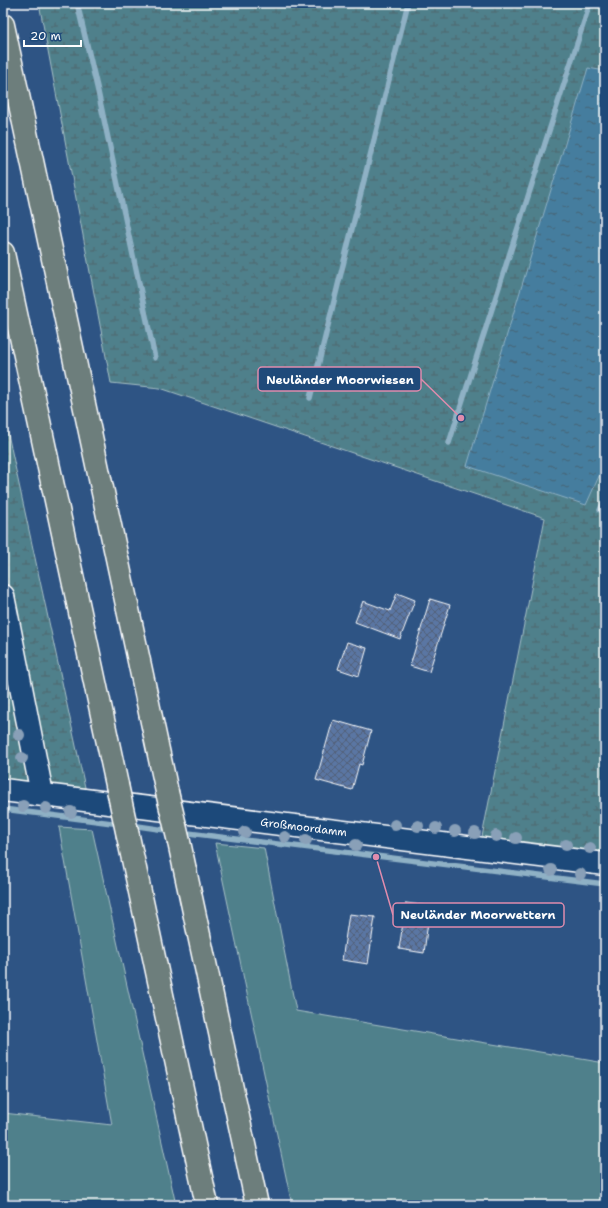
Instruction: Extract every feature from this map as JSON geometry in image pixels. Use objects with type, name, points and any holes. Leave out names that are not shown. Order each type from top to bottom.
[{"type":"highway","points":[[3,26],[257,1205]]},
{"type":"highway","points":[[3,253],[207,1205]]},
{"type":"street","points":[[3,596],[42,794]]},
{"type":"street","name":"Großmoordamm","points":[[3,790],[605,864]]},
{"type":"green space","points":[[39,3],[605,3],[605,870],[479,852],[545,518],[160,388],[111,383]]},
{"type":"green space","points":[[3,411],[86,792],[3,779]]},
{"type":"green space","points":[[59,827],[92,829],[176,1205],[3,1205],[3,1113],[112,1125]]},
{"type":"green space","points":[[215,843],[264,848],[296,1011],[605,1063],[605,1205],[292,1205]]},
{"type":"water","points":[[588,68],[605,71],[605,463],[586,505],[467,466]]},
{"type":"building","points":[[397,593],[415,600],[400,639],[355,622],[363,601],[390,611]]},
{"type":"building","points":[[430,599],[450,605],[429,672],[410,666]]},
{"type":"building","points":[[347,642],[367,648],[359,676],[338,669]]},
{"type":"building","points":[[333,720],[371,731],[362,765],[359,764],[352,790],[316,780]]},
{"type":"building","points":[[406,903],[430,906],[424,953],[399,949]]},
{"type":"building","points":[[349,914],[375,917],[368,964],[342,960]]},
{"type":"waterway","points":[[77,3],[97,87],[155,358]]},
{"type":"waterway","points":[[310,398],[408,3]]},
{"type":"waterway","points":[[449,443],[590,3]]},
{"type":"waterway","points":[[600,510],[605,500]]},
{"type":"waterway","points":[[3,809],[120,824]]},
{"type":"waterway","points":[[131,825],[172,831]]},
{"type":"waterway","points":[[180,832],[605,884]]},
{"type":"place","name":"Neuländer Moorwiesen","points":[[461,418]]},
{"type":"place","name":"Neuländer Moorwettern","points":[[376,857]]}]
